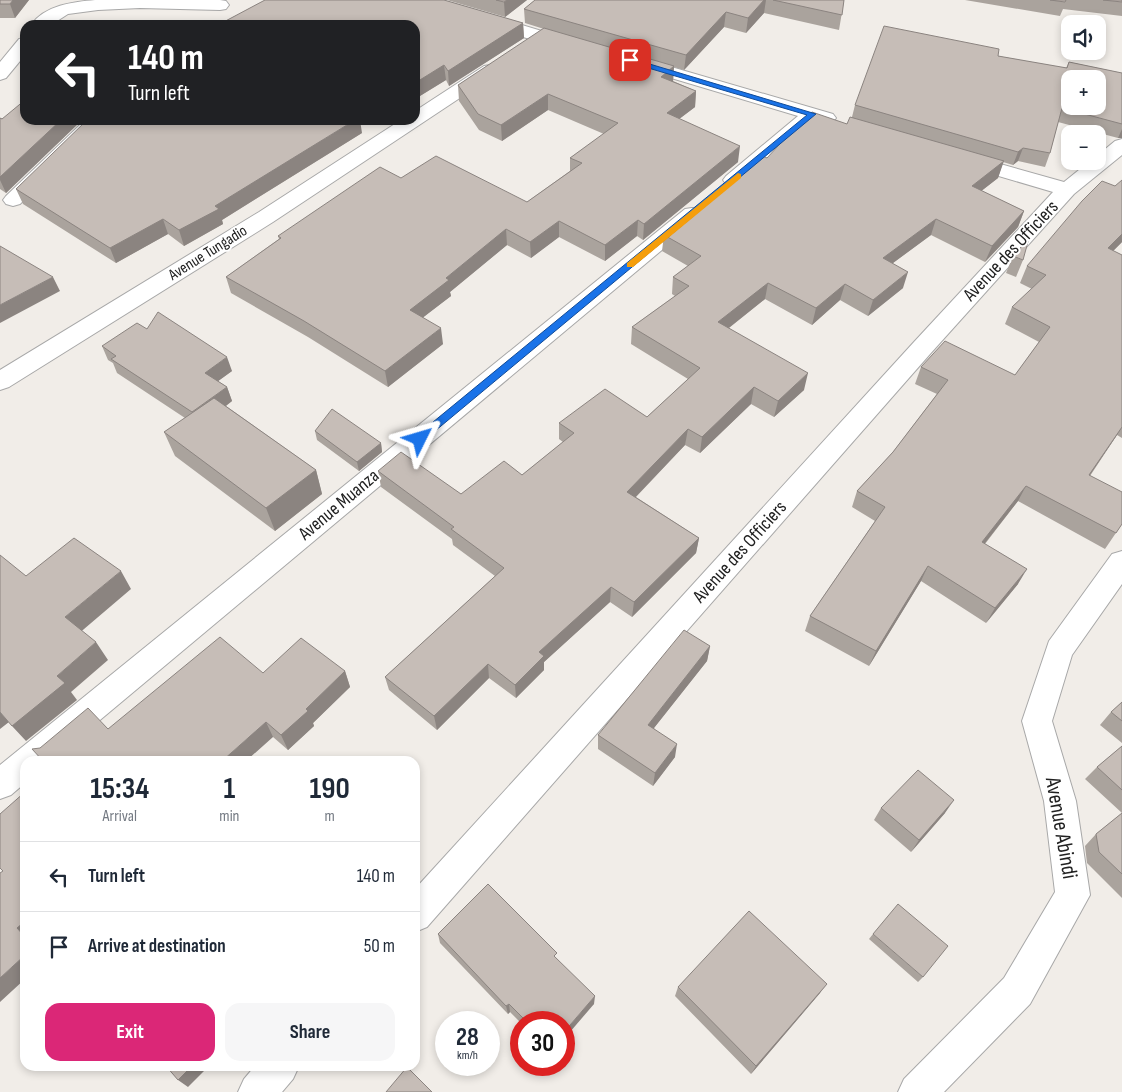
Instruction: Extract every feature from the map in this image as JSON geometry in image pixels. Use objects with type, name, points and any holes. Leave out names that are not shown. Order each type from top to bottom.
[{"type":"street","points":[[422,0],[515,20],[541,36],[585,47]]},
{"type":"street","points":[[202,20],[222,2]]},
{"type":"street","points":[[47,20],[61,10],[86,5],[222,2]]},
{"type":"street","points":[[525,47],[541,36]]},
{"type":"street","points":[[0,74],[20,50]]},
{"type":"street","points":[[623,58],[841,123]]},
{"type":"street","name":"Avenue Tungadio","points":[[420,116],[502,62]]},
{"type":"street","name":"Avenue Muanza","points":[[34,756],[812,114]]},
{"type":"street","points":[[13,200],[91,125]]},
{"type":"street","name":"Avenue Tungadio","points":[[0,381],[266,217],[406,125]]},
{"type":"street","name":"Avenue des Officiers","points":[[420,909],[922,348],[1067,190],[1122,145]]},
{"type":"street","points":[[944,154],[1067,190]]},
{"type":"street","name":"Avenue Abindi","points":[[917,1092],[1017,991],[1073,895],[1060,801],[1036,721],[1059,650],[1122,562]]},
{"type":"street","points":[[0,784],[20,768]]},
{"type":"street","points":[[257,1092],[276,1071]]},
{"type":"building","points":[[0,0],[13,0],[10,4],[0,4]]},
{"type":"building","points":[[265,0],[444,0],[523,23],[448,71],[444,65],[420,80],[420,20],[227,20]]},
{"type":"building","points":[[535,0],[764,0],[748,18],[726,12],[686,55],[524,9]]},
{"type":"building","points":[[773,0],[844,0],[842,15]]},
{"type":"building","points":[[1050,0],[1066,0],[1065,2]]},
{"type":"building","points":[[1103,0],[1122,0],[1122,2]]},
{"type":"building","points":[[884,26],[999,49],[998,56],[1067,68],[1069,62],[1122,73],[1122,124],[1088,115],[1106,115],[1106,70],[1061,70],[1061,112],[1050,153],[1023,148],[1018,152],[855,105]]},
{"type":"building","points":[[544,28],[674,66],[661,77],[696,91],[667,113],[740,146],[644,224],[638,220],[605,245],[559,221],[530,242],[506,229],[446,278],[449,280],[410,310],[441,328],[385,371],[304,321],[226,277],[281,238],[278,236],[380,167],[401,178],[436,156],[527,202],[582,163],[570,158],[618,123],[548,94],[501,125],[478,114],[458,85]]},
{"type":"building","points":[[20,104],[20,125],[56,125],[0,177],[0,118],[2,119]]},
{"type":"building","points":[[812,112],[847,124],[850,117],[1004,161],[972,186],[1024,211],[992,246],[936,219],[883,258],[908,272],[873,300],[845,284],[816,308],[768,283],[718,322],[808,373],[778,401],[754,387],[702,437],[688,429],[627,492],[699,538],[634,602],[611,587],[539,652],[544,656],[515,685],[488,664],[434,716],[385,677],[504,568],[451,529],[454,527],[378,471],[401,452],[461,494],[504,461],[522,475],[574,433],[559,423],[605,389],[647,417],[700,368],[632,327],[689,286],[673,277],[701,256],[664,235],[761,155],[767,158],[798,124]]},
{"type":"building","points":[[82,125],[347,125],[215,206],[219,209],[179,230],[163,219],[110,248],[16,189]]},
{"type":"building","points":[[1122,180],[1122,234],[1108,248],[1122,255],[1122,427],[1089,475],[1122,492],[1122,524],[1116,533],[1026,486],[982,542],[1027,569],[995,608],[928,566],[876,651],[810,616],[885,507],[857,491],[893,452],[948,380],[921,367],[945,341],[1015,375],[1050,327],[1012,307],[1046,275],[1027,266],[1082,201],[1102,181],[1115,186]]},
{"type":"building","points":[[1029,238],[1023,260],[1013,256]]},
{"type":"building","points":[[0,246],[53,277],[0,305]]},
{"type":"building","points":[[158,312],[227,357],[205,373],[227,387],[192,412],[111,359],[116,356],[102,346],[137,323],[147,329]]},
{"type":"building","points":[[214,398],[316,470],[266,508],[164,432]]},
{"type":"building","points":[[332,409],[381,443],[357,462],[315,431]]},
{"type":"building","points":[[74,538],[121,571],[65,617],[96,642],[57,676],[65,683],[12,726],[0,712],[0,555],[26,576]]},
{"type":"building","points":[[684,630],[710,646],[648,725],[677,744],[655,773],[598,735]]},
{"type":"building","points":[[220,637],[263,673],[301,638],[345,671],[306,709],[308,711],[281,735],[266,722],[228,756],[38,756],[32,749],[40,748],[88,708],[108,729]]},
{"type":"building","points":[[1122,702],[1122,721],[1111,712]]},
{"type":"building","points":[[1122,746],[1122,790],[1097,767]]},
{"type":"building","points":[[918,770],[954,800],[919,840],[881,808]]},
{"type":"building","points":[[20,796],[20,925],[17,928],[20,931],[20,960],[0,978],[0,873],[3,871],[0,868],[0,814]]},
{"type":"building","points":[[1122,813],[1122,874],[1099,852],[1096,834]]},
{"type":"building","points":[[488,884],[557,953],[554,956],[595,996],[575,1019],[575,1011],[516,1011],[509,1004],[506,1006],[438,934]]},
{"type":"building","points":[[898,904],[948,946],[923,977],[873,934]]},
{"type":"building","points":[[749,911],[827,984],[756,1066],[678,987]]},
{"type":"building","points":[[170,1071],[187,1071],[178,1080]]},
{"type":"building","points":[[404,1071],[411,1071],[432,1092],[386,1092]]},
{"type":"slow traffic","points":[[630,265],[738,176]]},
{"type":"route","points":[[420,439],[812,114],[630,60]]}]
